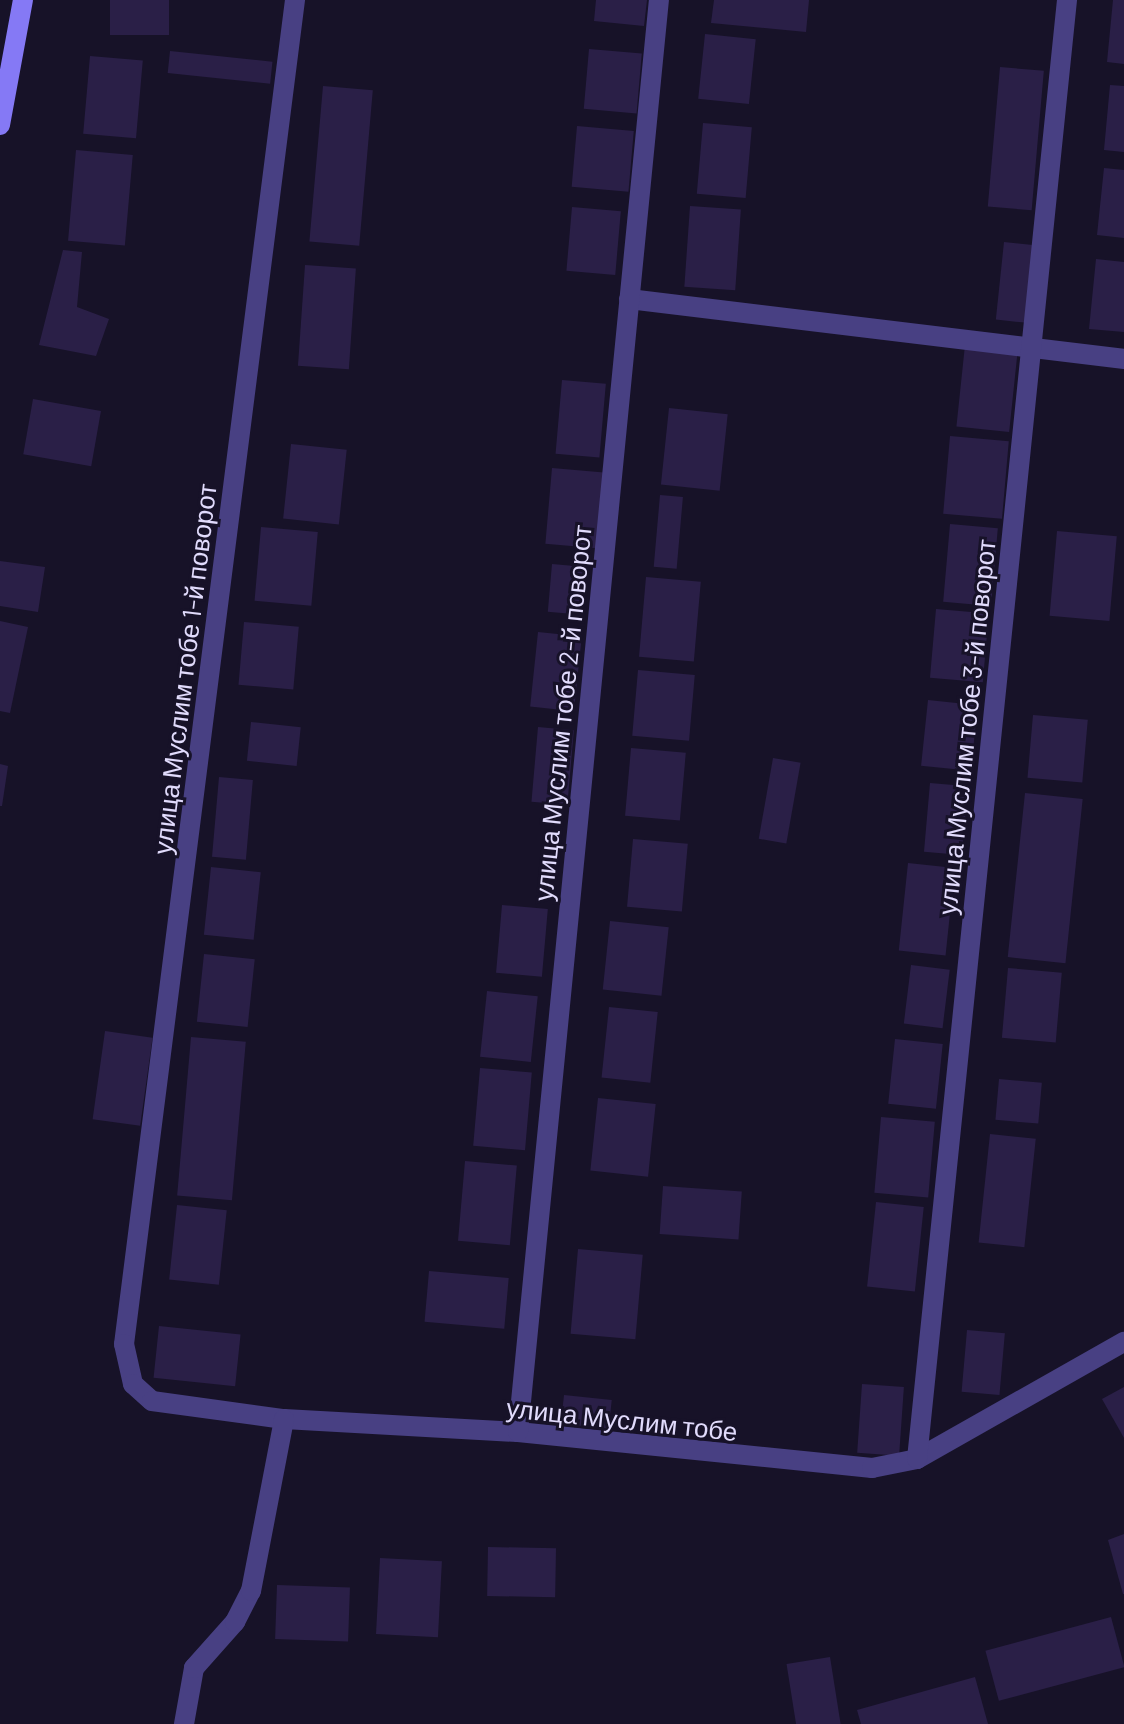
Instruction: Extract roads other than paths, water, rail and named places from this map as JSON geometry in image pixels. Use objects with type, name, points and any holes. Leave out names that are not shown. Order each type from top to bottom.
[{"type":"street","points":[[0,125],[23,0]]},
{"type":"street","name":"улица Муслим тобе 1-й поворот","points":[[124,1344],[295,0]]},
{"type":"street","name":"улица Муслим тобе 2-й поворот","points":[[518,1432],[659,0]]},
{"type":"street","name":"улица Муслим тобе 3-й поворот","points":[[917,1459],[1067,0]]},
{"type":"street","points":[[629,299],[1031,351],[1124,359]]},
{"type":"street","name":"улица Муслим тобе","points":[[124,1344],[133,1384],[152,1401],[284,1419],[518,1432],[813,1466],[872,1468],[917,1459],[1124,1342]]},
{"type":"street","points":[[184,1724],[194,1668],[235,1622],[251,1591],[284,1419]]}]
